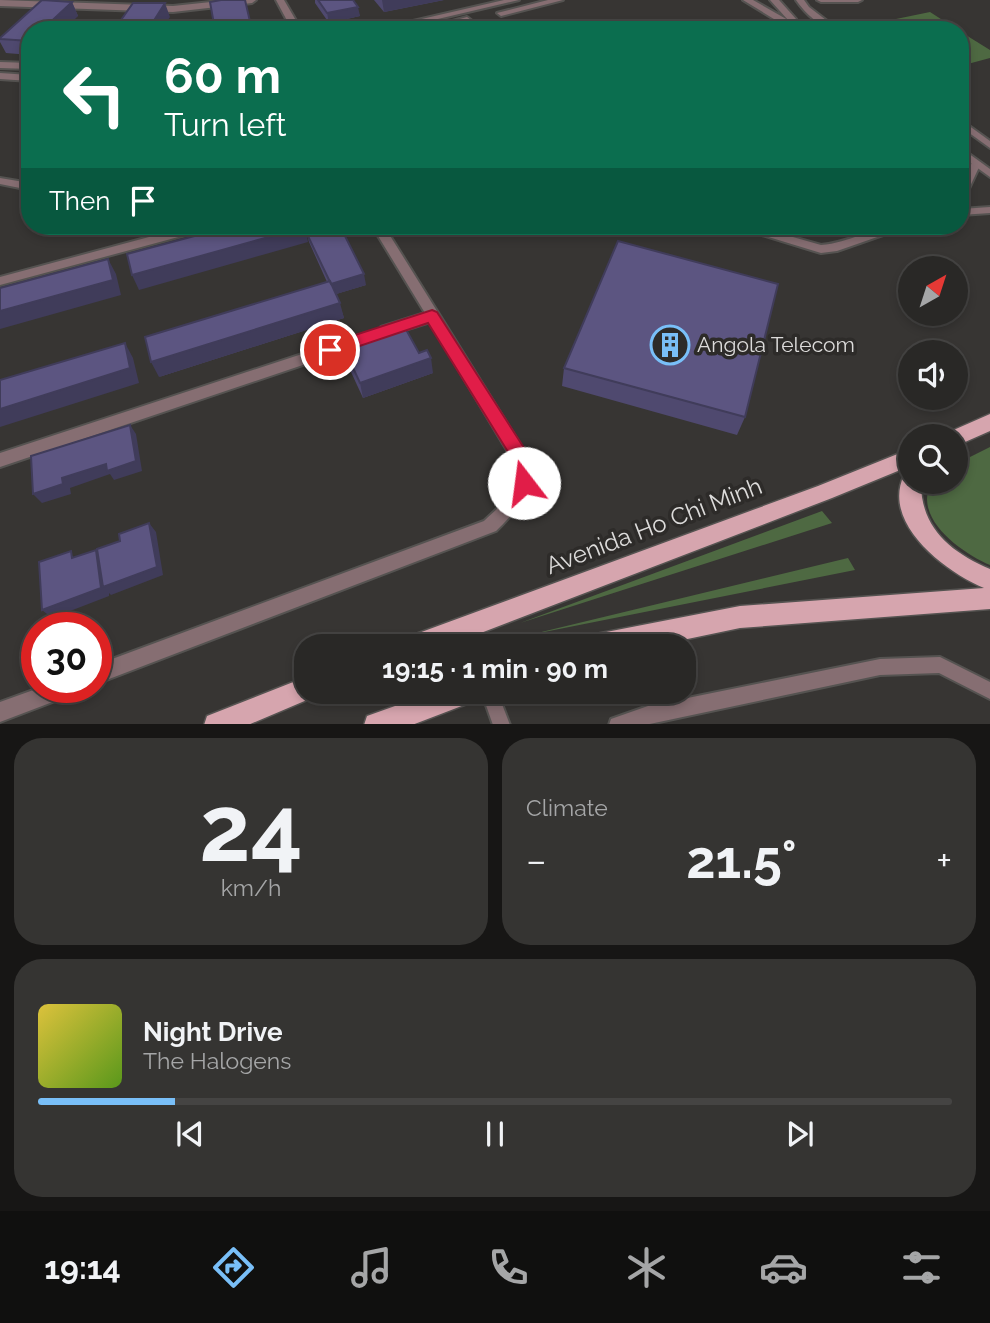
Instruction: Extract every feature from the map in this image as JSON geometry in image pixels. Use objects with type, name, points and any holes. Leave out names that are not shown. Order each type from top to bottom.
[{"type":"main road","points":[[968,432],[990,422]]},
{"type":"main road","name":"Avenida Ho Chi Minh","points":[[448,634],[898,462]]},
{"type":"main road","points":[[909,494],[916,519],[926,534],[952,560],[969,572],[990,580]]},
{"type":"main road","points":[[656,634],[740,617],[990,598]]},
{"type":"main road","points":[[216,724],[294,694]]},
{"type":"main road","points":[[376,724],[434,704]]},
{"type":"street","points":[[0,3],[173,9],[252,0]]},
{"type":"street","points":[[280,0],[291,21]]},
{"type":"street","points":[[418,21],[515,0]]},
{"type":"street","points":[[464,21],[559,0]]},
{"type":"street","points":[[747,0],[785,21]]},
{"type":"street","points":[[774,0],[793,21]]},
{"type":"street","points":[[0,65],[21,66]]},
{"type":"street","points":[[0,76],[21,77]]},
{"type":"street","points":[[969,157],[990,174]]},
{"type":"street","points":[[0,181],[21,185]]},
{"type":"street","points":[[0,281],[171,235]]},
{"type":"street","points":[[112,670],[489,526],[512,504],[524,483],[521,459],[383,235]]},
{"type":"street","points":[[0,460],[432,316]]},
{"type":"street","points":[[0,712],[24,703]]},
{"type":"lane","points":[[800,0],[806,9],[823,21]]},
{"type":"lane","points":[[821,0],[858,0]]},
{"type":"lane","points":[[969,129],[990,145]]},
{"type":"lane","points":[[969,178],[976,163]]},
{"type":"lane","points":[[969,211],[990,210]]},
{"type":"lane","points":[[774,235],[821,249],[868,235]]},
{"type":"lane","points":[[617,724],[661,712],[880,667],[940,665],[990,691]]},
{"type":"lane","points":[[494,704],[502,724]]},
{"type":"green space","points":[[930,12],[944,21],[899,21],[896,19]]},
{"type":"green space","points":[[969,37],[990,50],[990,58],[969,64]]},
{"type":"green space","points":[[990,447],[990,565],[954,543],[934,521],[928,508],[927,494],[968,494],[968,458]]},
{"type":"green space","points":[[822,511],[832,523],[520,623]]},
{"type":"green space","points":[[848,558],[855,570],[534,634]]},
{"type":"building","points":[[42,0],[72,2],[52,21],[21,21],[21,40],[0,38]]},
{"type":"building","points":[[245,0],[250,21],[213,21],[210,2]]},
{"type":"building","points":[[318,0],[353,0],[358,7],[327,13]]},
{"type":"building","points":[[133,3],[165,3],[154,21],[120,21]]},
{"type":"building","points":[[198,235],[276,235],[132,275],[127,254]]},
{"type":"building","points":[[307,235],[344,235],[364,274],[331,284]]},
{"type":"building","name":"Angola Telecom","points":[[618,241],[778,284],[745,417],[564,368]]},
{"type":"building","points":[[108,259],[113,280],[0,311],[0,288]]},
{"type":"building","points":[[330,281],[340,303],[151,362],[145,337]]},
{"type":"building","points":[[403,324],[419,353],[427,350],[431,358],[360,383],[342,344]]},
{"type":"building","points":[[125,343],[130,368],[0,409],[0,380]]},
{"type":"building","points":[[130,425],[136,461],[107,471],[106,464],[62,478],[63,484],[33,494],[31,456]]},
{"type":"building","points":[[149,523],[157,567],[103,587],[97,549],[120,541],[119,534]]},
{"type":"building","points":[[96,550],[101,588],[42,610],[39,562],[71,551],[72,558]]},
{"type":"place","name":"Angola Telecom","points":[[670,345]]},
{"type":"route","points":[[330,350],[432,316],[521,459],[524,483]]}]
